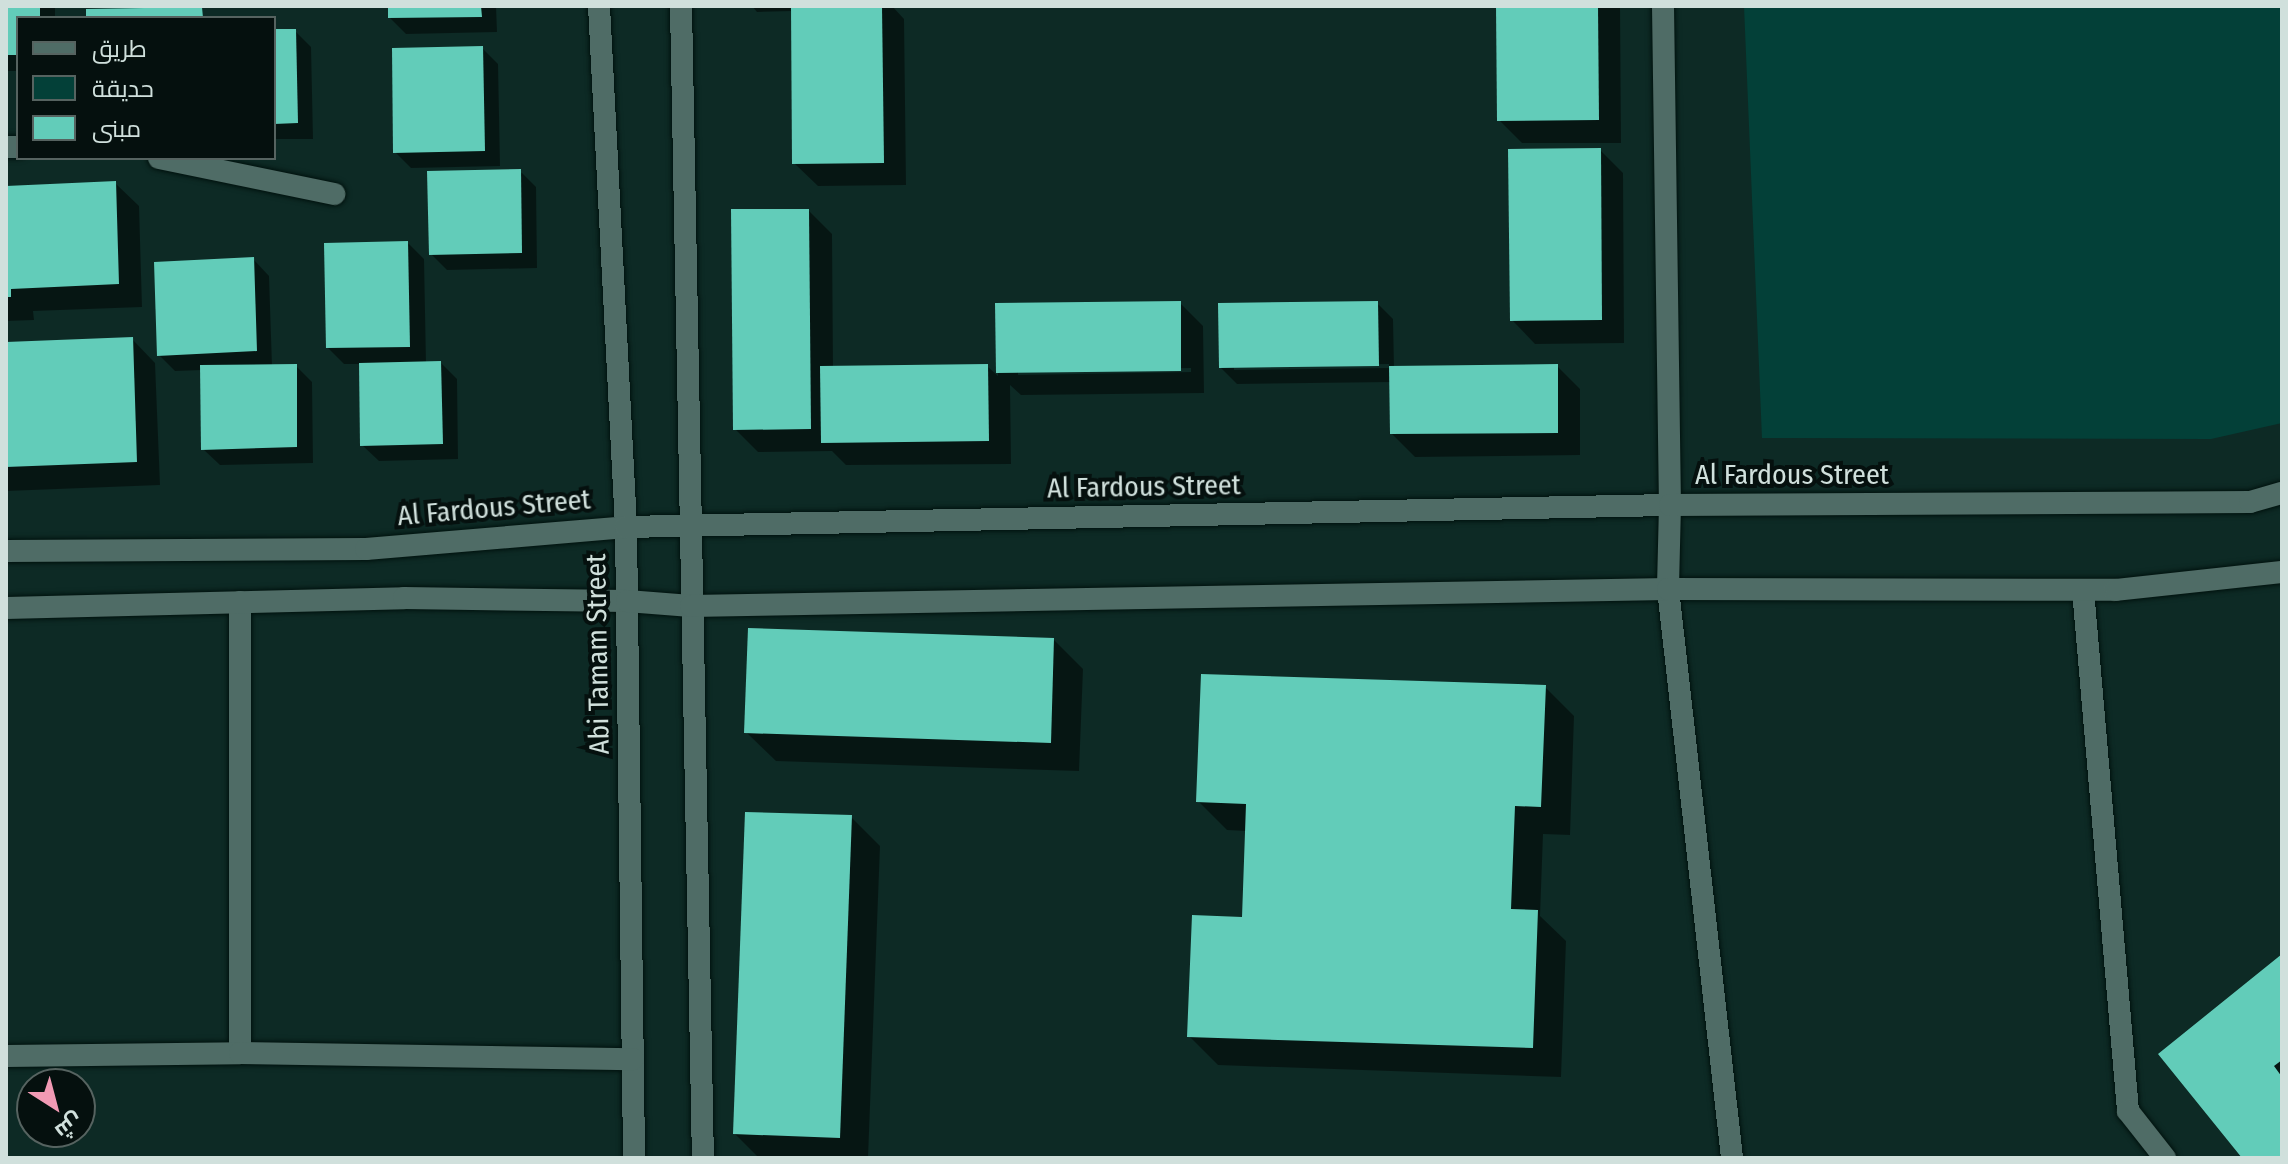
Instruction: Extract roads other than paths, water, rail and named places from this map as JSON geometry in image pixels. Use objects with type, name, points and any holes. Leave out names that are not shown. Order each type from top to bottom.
[{"type":"street","name":"Abi Tamam Street","points":[[599,6],[626,527],[634,1158]]},
{"type":"street","points":[[681,6],[703,1158]]},
{"type":"street","points":[[1663,6],[1670,505],[1668,589],[1732,1158]]},
{"type":"street","points":[[169,160],[334,194]]},
{"type":"street","name":"Al Fardous Street","points":[[6,551],[366,549],[626,527],[1670,505],[2250,502],[2282,493]]},
{"type":"street","points":[[6,608],[404,598],[627,601],[691,606],[1668,589],[2083,590],[2282,572]]},
{"type":"street","points":[[2083,590],[2128,1111],[2165,1158]]},
{"type":"street","points":[[240,602],[240,1053]]},
{"type":"street","points":[[6,1056],[240,1053],[633,1059]]}]
